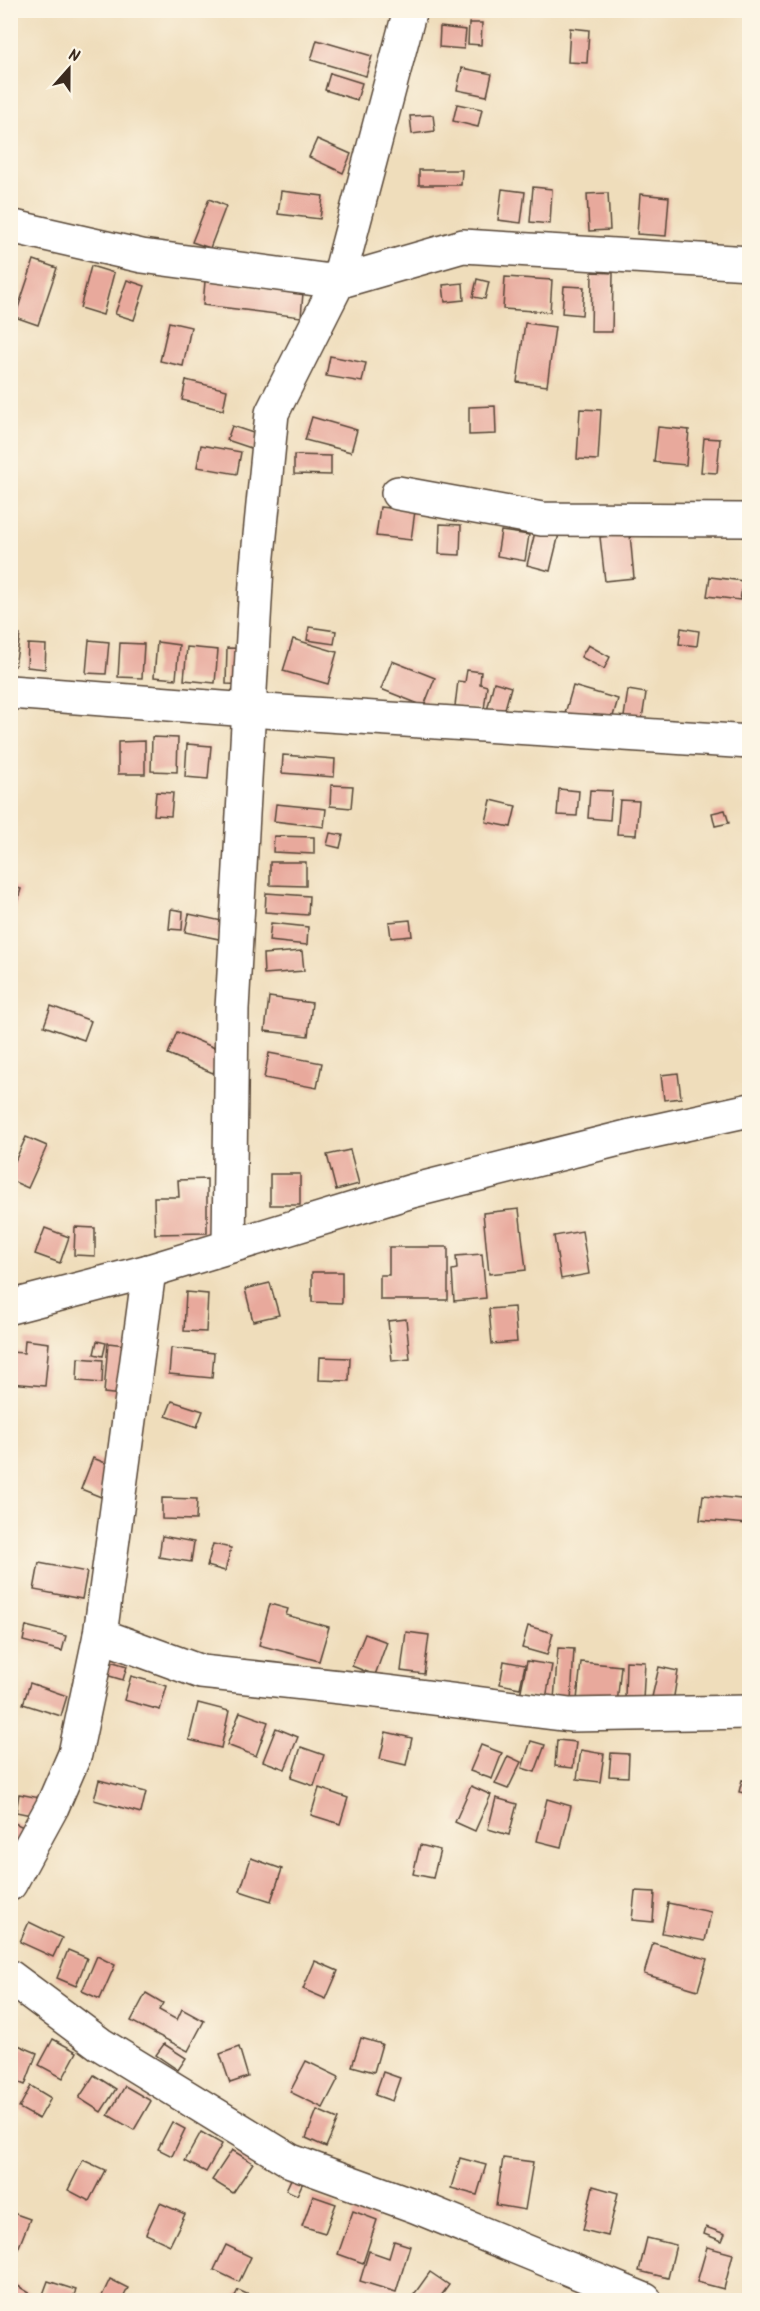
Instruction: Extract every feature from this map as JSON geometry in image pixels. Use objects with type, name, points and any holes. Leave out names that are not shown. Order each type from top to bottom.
[{"type":"street","points":[[229,1246],[232,1009],[257,566],[272,413],[338,282],[410,10]]},
{"type":"street","points":[[10,226],[142,256],[338,282],[462,246],[750,263]]},
{"type":"street","points":[[398,493],[542,519],[750,520]]},
{"type":"street","points":[[10,692],[249,710],[750,742]]},
{"type":"street","points":[[10,1307],[149,1270],[412,1191],[631,1136],[750,1110]]},
{"type":"street","points":[[10,1884],[52,1807],[75,1754],[100,1635],[149,1270]]},
{"type":"street","points":[[100,1635],[201,1672],[570,1715],[750,1712]]},
{"type":"street","points":[[10,1977],[100,2044],[291,2161],[415,2206],[645,2301]]},
{"type":"building","points":[[469,23],[482,23],[481,45],[468,44]]},
{"type":"building","points":[[440,27],[466,30],[464,49],[439,47]]},
{"type":"building","points":[[570,28],[589,30],[587,63],[568,62]]},
{"type":"building","points":[[317,40],[372,56],[366,76],[311,60]]},
{"type":"building","points":[[462,68],[492,74],[487,96],[457,90]]},
{"type":"building","points":[[330,73],[362,83],[357,100],[325,90]]},
{"type":"building","points":[[457,104],[482,109],[478,127],[453,121]]},
{"type":"building","points":[[433,115],[435,131],[412,134],[410,116]]},
{"type":"building","points":[[317,139],[351,154],[343,173],[309,157]]},
{"type":"building","points":[[419,170],[462,170],[461,185],[419,185]]},
{"type":"building","points":[[533,187],[552,189],[550,224],[530,222]]},
{"type":"building","points":[[502,189],[525,192],[521,223],[498,220]]},
{"type":"building","points":[[281,191],[323,196],[320,219],[278,214]]},
{"type":"building","points":[[608,193],[610,230],[589,231],[587,194]]},
{"type":"building","points":[[640,194],[669,197],[666,236],[637,234]]},
{"type":"building","points":[[209,199],[226,206],[210,248],[192,242]]},
{"type":"building","points":[[34,260],[57,268],[38,325],[15,317]]},
{"type":"building","points":[[91,266],[114,273],[103,315],[80,308]]},
{"type":"building","points":[[592,272],[613,273],[612,332],[591,332]]},
{"type":"building","points":[[505,277],[552,280],[550,312],[503,309]]},
{"type":"building","points":[[477,279],[489,282],[485,299],[473,297]]},
{"type":"building","points":[[127,280],[145,286],[134,320],[115,314]]},
{"type":"building","points":[[205,281],[303,293],[301,317],[203,305]]},
{"type":"building","points":[[463,283],[464,300],[445,302],[443,285]]},
{"type":"building","points":[[564,286],[584,287],[582,315],[562,313]]},
{"type":"building","points":[[169,322],[191,327],[183,366],[160,361]]},
{"type":"building","points":[[525,323],[555,327],[547,386],[517,382]]},
{"type":"building","points":[[330,356],[366,363],[362,382],[326,376]]},
{"type":"building","points":[[186,380],[227,390],[223,410],[182,400]]},
{"type":"building","points":[[495,406],[496,434],[469,435],[469,407]]},
{"type":"building","points":[[580,409],[601,410],[598,460],[577,459]]},
{"type":"building","points":[[312,417],[357,430],[351,452],[305,440]]},
{"type":"building","points":[[232,426],[262,436],[257,450],[227,440]]},
{"type":"building","points":[[658,427],[689,430],[686,465],[654,462]]},
{"type":"building","points":[[704,438],[720,439],[717,473],[701,472]]},
{"type":"building","points":[[201,445],[241,452],[237,474],[197,467]]},
{"type":"building","points":[[294,455],[331,456],[331,475],[294,474]]},
{"type":"building","points":[[380,507],[415,511],[411,540],[376,536]]},
{"type":"building","points":[[440,524],[461,525],[460,555],[439,554]]},
{"type":"building","points":[[536,528],[559,534],[550,571],[527,565]]},
{"type":"building","points":[[501,531],[529,535],[525,561],[497,556]]},
{"type":"building","points":[[630,534],[634,578],[605,581],[600,537]]},
{"type":"building","points":[[710,577],[743,581],[740,600],[707,596]]},
{"type":"building","points":[[309,627],[336,631],[334,644],[307,640]]},
{"type":"building","points":[[681,628],[699,631],[697,646],[679,644]]},
{"type":"building","points":[[10,634],[20,635],[15,666],[10,665]]},
{"type":"building","points":[[293,639],[337,652],[328,684],[283,671]]},
{"type":"building","points":[[89,640],[109,642],[106,674],[86,673]]},
{"type":"building","points":[[157,642],[179,645],[176,679],[154,677]]},
{"type":"building","points":[[120,643],[144,644],[142,678],[118,677]]},
{"type":"building","points":[[28,644],[46,645],[45,669],[27,667]]},
{"type":"building","points":[[588,645],[610,657],[604,669],[581,657]]},
{"type":"building","points":[[187,647],[218,650],[215,683],[184,680]]},
{"type":"building","points":[[227,648],[254,649],[253,685],[226,684]]},
{"type":"building","points":[[392,661],[435,678],[424,706],[381,689]]},
{"type":"building","points":[[467,670],[481,672],[480,684],[487,686],[484,710],[455,706],[458,681],[465,682]]},
{"type":"building","points":[[494,682],[511,687],[500,727],[484,723]]},
{"type":"building","points":[[573,686],[618,699],[609,730],[564,717]]},
{"type":"building","points":[[628,690],[646,693],[640,732],[622,730]]},
{"type":"building","points":[[152,737],[178,738],[177,772],[151,771]]},
{"type":"building","points":[[145,741],[145,774],[118,774],[118,742]]},
{"type":"building","points":[[187,744],[211,746],[208,779],[185,777]]},
{"type":"building","points":[[283,755],[335,759],[334,777],[282,773]]},
{"type":"building","points":[[331,785],[353,786],[351,808],[330,806]]},
{"type":"building","points":[[559,789],[579,791],[577,816],[557,815]]},
{"type":"building","points":[[590,790],[612,791],[610,820],[588,818]]},
{"type":"building","points":[[156,792],[173,793],[171,816],[154,815]]},
{"type":"building","points":[[491,800],[516,806],[511,827],[486,822]]},
{"type":"building","points":[[620,800],[639,801],[636,835],[617,834]]},
{"type":"building","points":[[276,804],[326,809],[324,827],[274,821]]},
{"type":"building","points":[[725,810],[729,823],[715,826],[712,813]]},
{"type":"building","points":[[330,833],[343,835],[340,848],[327,845]]},
{"type":"building","points":[[274,836],[314,837],[314,854],[273,852]]},
{"type":"building","points":[[270,862],[306,862],[306,886],[270,885]]},
{"type":"building","points":[[10,886],[21,889],[14,911],[10,910]]},
{"type":"building","points":[[266,893],[309,896],[308,915],[265,912]]},
{"type":"building","points":[[171,909],[183,911],[182,930],[169,929]]},
{"type":"building","points":[[189,914],[222,921],[219,939],[185,932]]},
{"type":"building","points":[[410,920],[412,936],[391,938],[389,922]]},
{"type":"building","points":[[271,923],[308,927],[307,945],[269,941]]},
{"type":"building","points":[[302,951],[304,971],[264,974],[263,954]]},
{"type":"building","points":[[269,997],[312,1003],[308,1036],[265,1031]]},
{"type":"building","points":[[51,1006],[91,1021],[84,1040],[44,1026]]},
{"type":"building","points":[[177,1032],[222,1051],[213,1073],[168,1054]]},
{"type":"building","points":[[269,1053],[322,1063],[317,1088],[264,1078]]},
{"type":"building","points":[[678,1073],[681,1098],[664,1100],[661,1075]]},
{"type":"building","points":[[26,1137],[47,1146],[28,1188],[10,1180],[10,1172]]},
{"type":"building","points":[[350,1150],[359,1184],[336,1190],[327,1155]]},
{"type":"building","points":[[270,1174],[300,1174],[300,1205],[270,1205]]},
{"type":"building","points":[[207,1179],[207,1233],[155,1234],[154,1197],[179,1197],[178,1180]]},
{"type":"building","points":[[519,1209],[526,1270],[489,1274],[483,1213]]},
{"type":"building","points":[[75,1227],[95,1228],[95,1256],[74,1255]]},
{"type":"building","points":[[45,1228],[69,1237],[60,1263],[35,1254]]},
{"type":"building","points":[[582,1231],[589,1274],[561,1279],[554,1236]]},
{"type":"building","points":[[389,1247],[448,1247],[448,1300],[380,1300],[380,1275],[389,1275]]},
{"type":"building","points":[[482,1254],[486,1298],[454,1301],[452,1270],[457,1269],[456,1256]]},
{"type":"building","points":[[312,1272],[342,1272],[342,1303],[312,1302]]},
{"type":"building","points":[[270,1283],[279,1315],[253,1321],[245,1289]]},
{"type":"building","points":[[186,1292],[208,1294],[206,1332],[184,1331]]},
{"type":"building","points":[[514,1307],[517,1342],[492,1344],[489,1309]]},
{"type":"building","points":[[406,1319],[410,1359],[392,1361],[388,1321]]},
{"type":"building","points":[[25,1340],[49,1343],[45,1386],[10,1383],[10,1352],[24,1353]]},
{"type":"building","points":[[97,1341],[106,1343],[103,1356],[94,1354]]},
{"type":"building","points":[[108,1343],[134,1346],[130,1396],[104,1393]]},
{"type":"building","points":[[171,1348],[214,1353],[212,1378],[169,1374]]},
{"type":"building","points":[[320,1357],[350,1358],[349,1381],[319,1380]]},
{"type":"building","points":[[78,1358],[103,1360],[102,1383],[77,1381]]},
{"type":"building","points":[[172,1401],[203,1411],[197,1427],[166,1416]]},
{"type":"building","points":[[93,1458],[113,1466],[101,1497],[81,1489]]},
{"type":"building","points":[[703,1495],[750,1500],[748,1524],[700,1520]]},
{"type":"building","points":[[162,1498],[197,1499],[196,1520],[162,1519]]},
{"type":"building","points":[[162,1536],[194,1542],[191,1562],[159,1557]]},
{"type":"building","points":[[213,1544],[231,1548],[225,1571],[207,1566]]},
{"type":"building","points":[[39,1563],[87,1572],[82,1599],[34,1590]]},
{"type":"building","points":[[270,1604],[288,1609],[286,1615],[329,1627],[319,1661],[259,1645]]},
{"type":"building","points":[[26,1626],[66,1636],[62,1651],[23,1641]]},
{"type":"building","points":[[528,1626],[553,1633],[547,1655],[522,1648]]},
{"type":"building","points":[[406,1632],[429,1635],[424,1674],[401,1671]]},
{"type":"building","points":[[365,1634],[387,1642],[375,1675],[352,1666]]},
{"type":"building","points":[[558,1648],[574,1649],[571,1702],[554,1700]]},
{"type":"building","points":[[110,1661],[127,1666],[123,1680],[106,1675]]},
{"type":"building","points":[[504,1661],[525,1665],[520,1688],[500,1684]]},
{"type":"building","points":[[527,1661],[552,1665],[546,1699],[520,1695]]},
{"type":"building","points":[[626,1661],[645,1662],[643,1700],[625,1699]]},
{"type":"building","points":[[581,1662],[621,1666],[617,1704],[577,1700]]},
{"type":"building","points":[[659,1667],[678,1671],[673,1702],[652,1697]]},
{"type":"building","points":[[131,1676],[167,1686],[160,1710],[124,1700]]},
{"type":"building","points":[[30,1683],[67,1696],[61,1716],[23,1704]]},
{"type":"building","points":[[198,1703],[229,1711],[221,1748],[189,1740]]},
{"type":"building","points":[[240,1712],[268,1722],[256,1756],[227,1745]]},
{"type":"building","points":[[276,1728],[298,1737],[285,1769],[263,1761]]},
{"type":"building","points":[[386,1732],[412,1738],[406,1765],[380,1759]]},
{"type":"building","points":[[557,1740],[576,1742],[573,1768],[555,1766]]},
{"type":"building","points":[[531,1741],[545,1745],[535,1772],[522,1768]]},
{"type":"building","points":[[481,1745],[502,1753],[492,1779],[470,1771]]},
{"type":"building","points":[[301,1747],[324,1755],[314,1786],[291,1778]]},
{"type":"building","points":[[581,1750],[604,1754],[600,1782],[577,1779]]},
{"type":"building","points":[[611,1753],[629,1754],[628,1777],[609,1776]]},
{"type":"building","points":[[508,1756],[521,1762],[508,1789],[495,1784]]},
{"type":"building","points":[[748,1772],[750,1772],[750,1794],[739,1792],[742,1780],[747,1781]]},
{"type":"building","points":[[99,1780],[146,1792],[141,1813],[94,1800]]},
{"type":"building","points":[[471,1786],[491,1795],[475,1831],[455,1822]]},
{"type":"building","points":[[319,1788],[348,1798],[340,1824],[311,1815]]},
{"type":"building","points":[[19,1794],[40,1798],[36,1816],[16,1812]]},
{"type":"building","points":[[496,1798],[517,1804],[509,1835],[488,1829]]},
{"type":"building","points":[[547,1799],[571,1806],[561,1847],[537,1841]]},
{"type":"building","points":[[10,1821],[28,1829],[10,1856]]},
{"type":"building","points":[[420,1845],[440,1850],[433,1878],[413,1874]]},
{"type":"building","points":[[251,1858],[282,1869],[271,1901],[240,1891]]},
{"type":"building","points":[[635,1891],[655,1892],[653,1922],[632,1920]]},
{"type":"building","points":[[668,1903],[711,1912],[705,1941],[662,1933]]},
{"type":"building","points":[[29,1922],[62,1938],[53,1957],[20,1942]]},
{"type":"building","points":[[653,1943],[707,1959],[698,1990],[644,1974]]},
{"type":"building","points":[[68,1950],[87,1958],[76,1986],[57,1978]]},
{"type":"building","points":[[97,1956],[115,1965],[100,1999],[82,1991]]},
{"type":"building","points":[[315,1961],[338,1971],[326,1999],[303,1989]]},
{"type":"building","points":[[146,1993],[163,2003],[159,2010],[177,2020],[182,2009],[204,2021],[188,2051],[131,2021]]},
{"type":"building","points":[[361,2038],[382,2044],[374,2072],[352,2066]]},
{"type":"building","points":[[53,2039],[77,2052],[63,2078],[39,2065]]},
{"type":"building","points":[[164,2044],[186,2058],[178,2070],[156,2055]]},
{"type":"building","points":[[18,2045],[37,2053],[25,2085],[10,2079],[10,2063]]},
{"type":"building","points":[[239,2047],[248,2077],[230,2083],[220,2054]]},
{"type":"building","points":[[306,2061],[339,2077],[323,2108],[290,2092]]},
{"type":"building","points":[[383,2072],[400,2078],[392,2101],[375,2095]]},
{"type":"building","points":[[94,2075],[116,2089],[101,2112],[79,2098]]},
{"type":"building","points":[[31,2086],[51,2098],[39,2119],[19,2108]]},
{"type":"building","points":[[125,2086],[151,2101],[134,2130],[108,2115]]},
{"type":"building","points":[[317,2110],[338,2119],[326,2147],[306,2138]]},
{"type":"building","points":[[172,2122],[185,2129],[172,2156],[158,2149]]},
{"type":"building","points":[[201,2132],[222,2144],[206,2172],[185,2161]]},
{"type":"building","points":[[232,2150],[253,2163],[233,2193],[212,2180]]},
{"type":"building","points":[[460,2158],[486,2165],[477,2195],[451,2188]]},
{"type":"building","points":[[503,2158],[533,2162],[525,2210],[496,2205]]},
{"type":"building","points":[[83,2160],[105,2170],[89,2201],[68,2190]]},
{"type":"building","points":[[293,2175],[304,2180],[297,2195],[286,2190]]},
{"type":"building","points":[[593,2186],[618,2193],[608,2236],[583,2230]]},
{"type":"building","points":[[313,2196],[336,2204],[325,2233],[302,2226]]},
{"type":"building","points":[[160,2203],[185,2214],[170,2245],[146,2234]]},
{"type":"building","points":[[353,2211],[377,2220],[363,2263],[338,2254]]},
{"type":"building","points":[[10,2212],[30,2219],[18,2249],[10,2246]]},
{"type":"building","points":[[706,2227],[725,2234],[722,2241],[704,2234]]},
{"type":"building","points":[[647,2238],[676,2245],[668,2278],[639,2271]]},
{"type":"building","points":[[394,2241],[410,2246],[396,2292],[360,2281],[369,2251],[389,2258]]},
{"type":"building","points":[[226,2245],[251,2257],[239,2282],[214,2270]]},
{"type":"building","points":[[707,2247],[733,2254],[724,2289],[697,2282]]},
{"type":"building","points":[[430,2272],[449,2285],[438,2300],[410,2300]]},
{"type":"building","points":[[110,2279],[128,2288],[122,2300],[100,2300]]},
{"type":"building","points":[[10,2281],[31,2294],[27,2300],[10,2300]]},
{"type":"building","points":[[48,2281],[76,2290],[72,2300],[41,2300]]},
{"type":"building","points":[[238,2290],[256,2298],[255,2300],[233,2300]]}]
